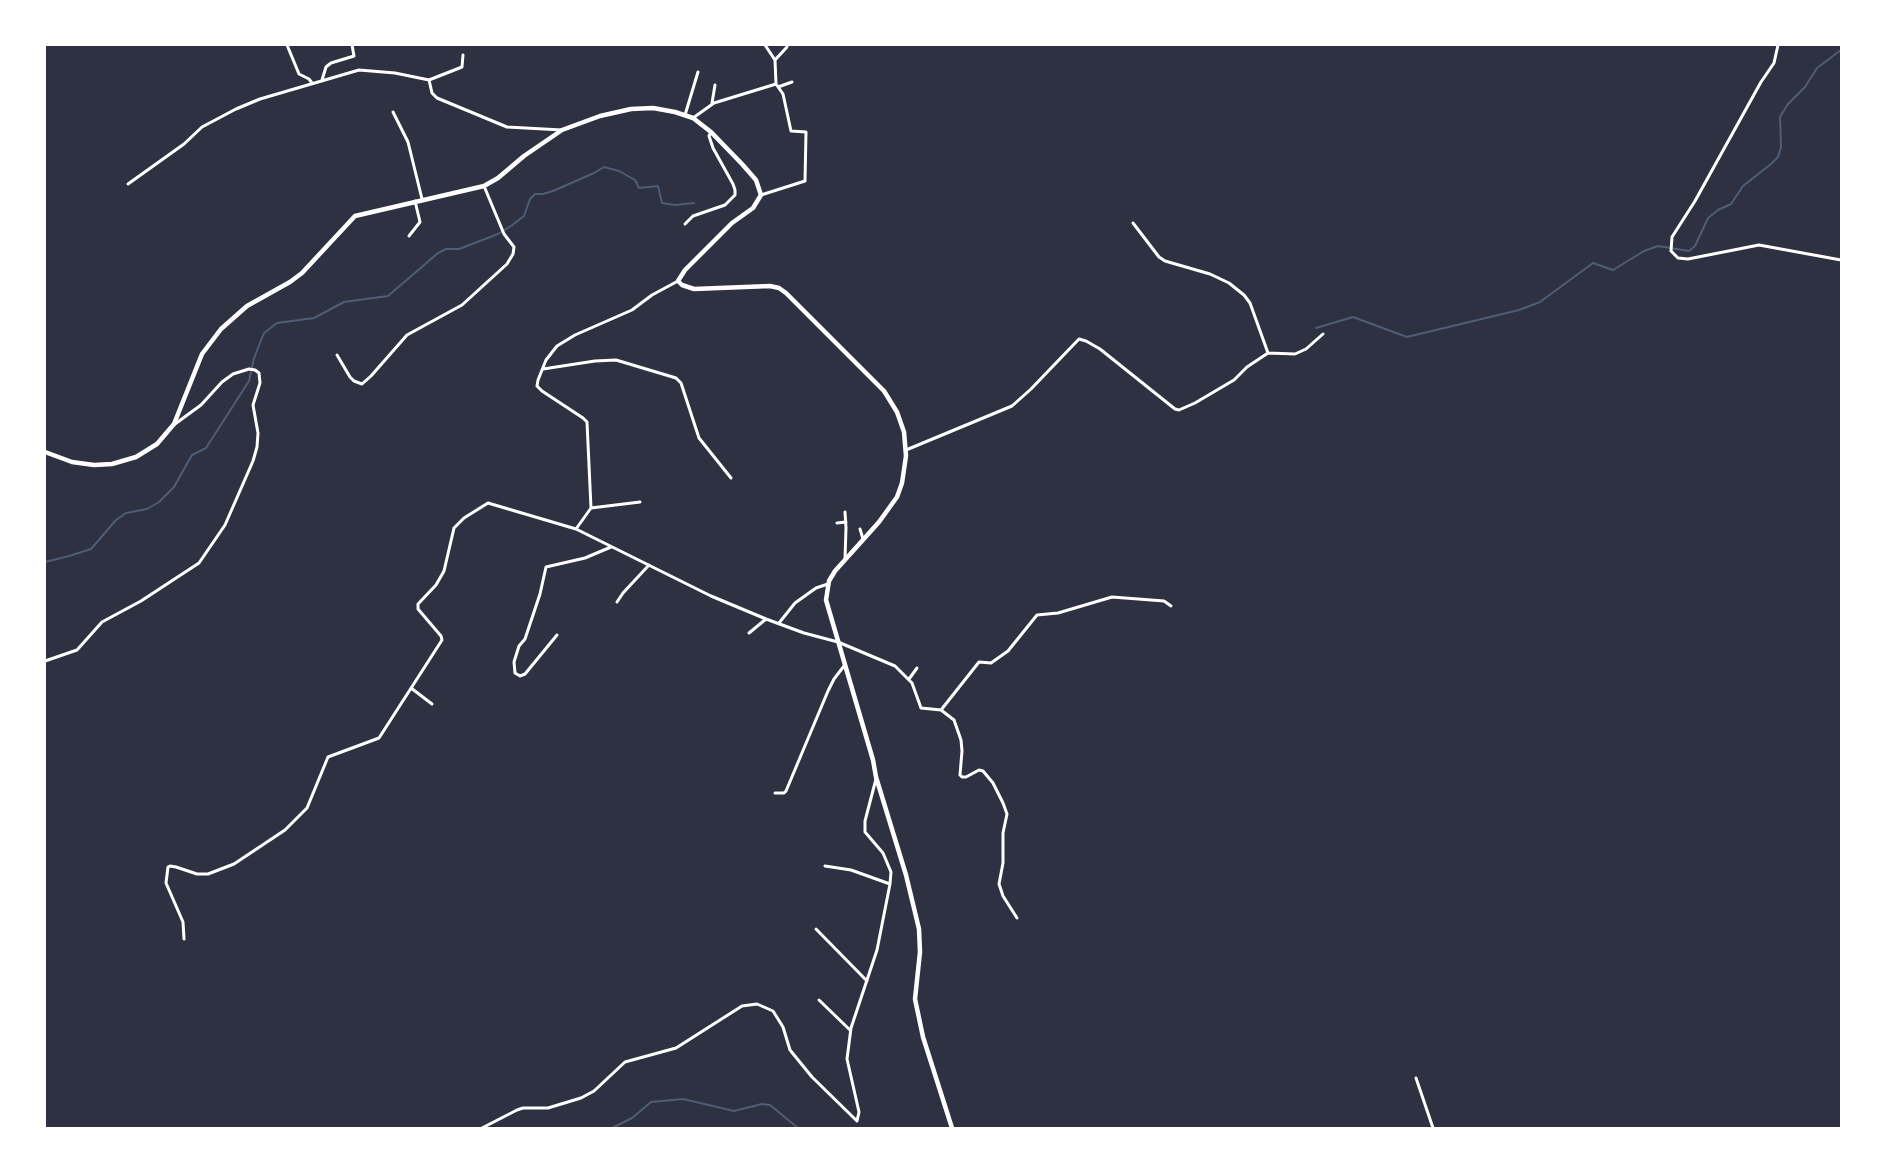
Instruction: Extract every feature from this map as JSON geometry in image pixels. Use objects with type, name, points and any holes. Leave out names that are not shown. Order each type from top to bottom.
[{"type":"street","points":[[287,45],[299,74],[312,83]]},
{"type":"street","points":[[322,80],[326,67],[331,63],[354,56],[352,45]]},
{"type":"street","points":[[576,529],[591,508],[587,422],[537,386],[538,380],[546,360],[557,346],[575,335],[632,310],[652,295],[678,281],[685,270],[732,223],[753,208],[761,195],[805,181],[806,132],[791,131],[783,94],[777,86],[775,60],[765,45]]},
{"type":"street","points":[[1778,45],[1774,63],[1672,237],[1671,251],[1681,260],[1759,245],[1841,260]]},
{"type":"street","points":[[775,60],[787,47]]},
{"type":"street","points":[[128,184],[184,144],[202,127],[260,99],[359,70],[395,73],[429,80],[462,67],[463,55]]},
{"type":"street","points":[[685,115],[698,72]]},
{"type":"street","points":[[429,80],[432,93],[437,98],[507,127],[562,130]]},
{"type":"street","points":[[693,118],[712,105],[728,98],[792,82]]},
{"type":"street","points":[[712,105],[715,85]]},
{"type":"street","points":[[174,424],[202,354],[221,329],[248,306],[302,273],[355,216],[484,186],[562,130],[600,116],[631,109],[653,108],[685,115],[693,118],[711,132],[756,180],[761,195]]},
{"type":"street","points":[[393,112],[408,142],[422,199]]},
{"type":"street","points":[[685,225],[693,216],[725,205],[735,195],[733,184],[713,148],[709,136],[711,132]]},
{"type":"street","points":[[337,355],[354,381],[362,384],[407,336],[462,306],[507,264],[514,252],[513,244],[504,234],[484,186]]},
{"type":"street","points":[[409,236],[420,222],[415,201]]},
{"type":"street","points":[[1133,223],[1159,257],[1165,261],[1210,274],[1229,283],[1244,295],[1250,303],[1268,353]]},
{"type":"street","points":[[678,281],[687,287],[701,290],[770,286],[779,288],[884,391],[900,419],[906,450],[902,483],[895,501],[845,559],[828,584],[826,600],[906,875],[919,929],[920,952],[915,999],[924,1037],[952,1128]]},
{"type":"street","points":[[906,450],[1012,406],[1079,339],[1100,349],[1179,410],[1234,380],[1246,368],[1268,353],[1295,354],[1323,334]]},
{"type":"street","points":[[543,369],[616,360],[676,378],[681,383],[699,438],[731,478]]},
{"type":"street","points":[[45,452],[72,462],[94,465],[112,464],[136,457],[157,444],[174,424],[201,405],[222,382],[233,374],[249,369],[255,370],[261,376],[253,405],[258,433],[257,447],[234,508],[199,563],[141,602],[102,622],[77,650],[45,661]]},
{"type":"street","points":[[591,508],[640,502]]},
{"type":"street","points":[[184,939],[183,922],[166,884],[168,867],[197,874],[208,874],[234,864],[285,830],[307,808],[328,757],[379,738],[442,640],[418,609],[418,604],[436,585],[444,571],[454,528],[488,503],[576,529],[682,582],[766,619],[838,642],[889,663],[909,679],[915,687],[921,708],[940,710],[954,720],[962,752],[960,775],[964,778],[980,770],[993,783],[1007,814],[1003,833],[1003,863],[999,884],[1003,896],[1017,918]]},
{"type":"street","points":[[845,512],[845,559]]},
{"type":"street","points":[[837,523],[846,522]]},
{"type":"street","points":[[860,529],[864,538]]},
{"type":"street","points":[[557,635],[525,674],[520,676],[515,673],[516,654],[525,639],[540,594],[546,567],[585,558],[611,547]]},
{"type":"street","points":[[617,602],[649,565]]},
{"type":"street","points":[[778,624],[795,603],[816,588],[828,584]]},
{"type":"street","points":[[940,710],[979,662],[991,663],[1008,651],[1037,615],[1058,613],[1112,597],[1164,601],[1171,606]]},
{"type":"street","points":[[749,633],[766,619]]},
{"type":"street","points":[[775,793],[784,794],[786,791],[828,691],[844,666]]},
{"type":"street","points":[[909,679],[917,668]]},
{"type":"street","points":[[411,688],[432,704]]},
{"type":"street","points":[[482,1128],[523,1108],[548,1108],[581,1098],[594,1091],[625,1062],[676,1048],[742,1006],[758,1004],[773,1011],[783,1026],[790,1050],[812,1077],[857,1121],[859,1112],[847,1059],[851,1031],[877,950],[891,872],[883,853],[865,832],[865,821],[876,777]]},
{"type":"street","points":[[825,866],[851,870],[890,884]]},
{"type":"street","points":[[816,929],[867,981]]},
{"type":"street","points":[[819,1000],[851,1031]]},
{"type":"street","points":[[1416,1078],[1433,1128]]},
{"type":"waterway","points":[[1316,328],[1353,317],[1407,337],[1519,310],[1540,302],[1593,263],[1613,270],[1644,251],[1658,246],[1689,251],[1695,246],[1708,218],[1731,204],[1743,186],[1778,157],[1781,147],[1780,117],[1788,104],[1805,87],[1817,68],[1841,50]]},
{"type":"waterway","points":[[45,562],[91,549],[116,520],[126,513],[147,509],[159,502],[174,487],[192,455],[206,448],[249,381],[254,358],[264,333],[277,323],[314,318],[344,302],[388,296],[438,253],[446,249],[459,249],[498,234],[511,226],[524,216],[530,199],[535,194],[553,191],[604,167],[619,171],[635,180],[639,188],[658,186],[662,203],[675,205],[694,203]]},
{"type":"waterway","points":[[612,1128],[632,1118],[651,1102],[683,1099],[734,1111],[762,1104],[770,1105],[798,1128]]}]
